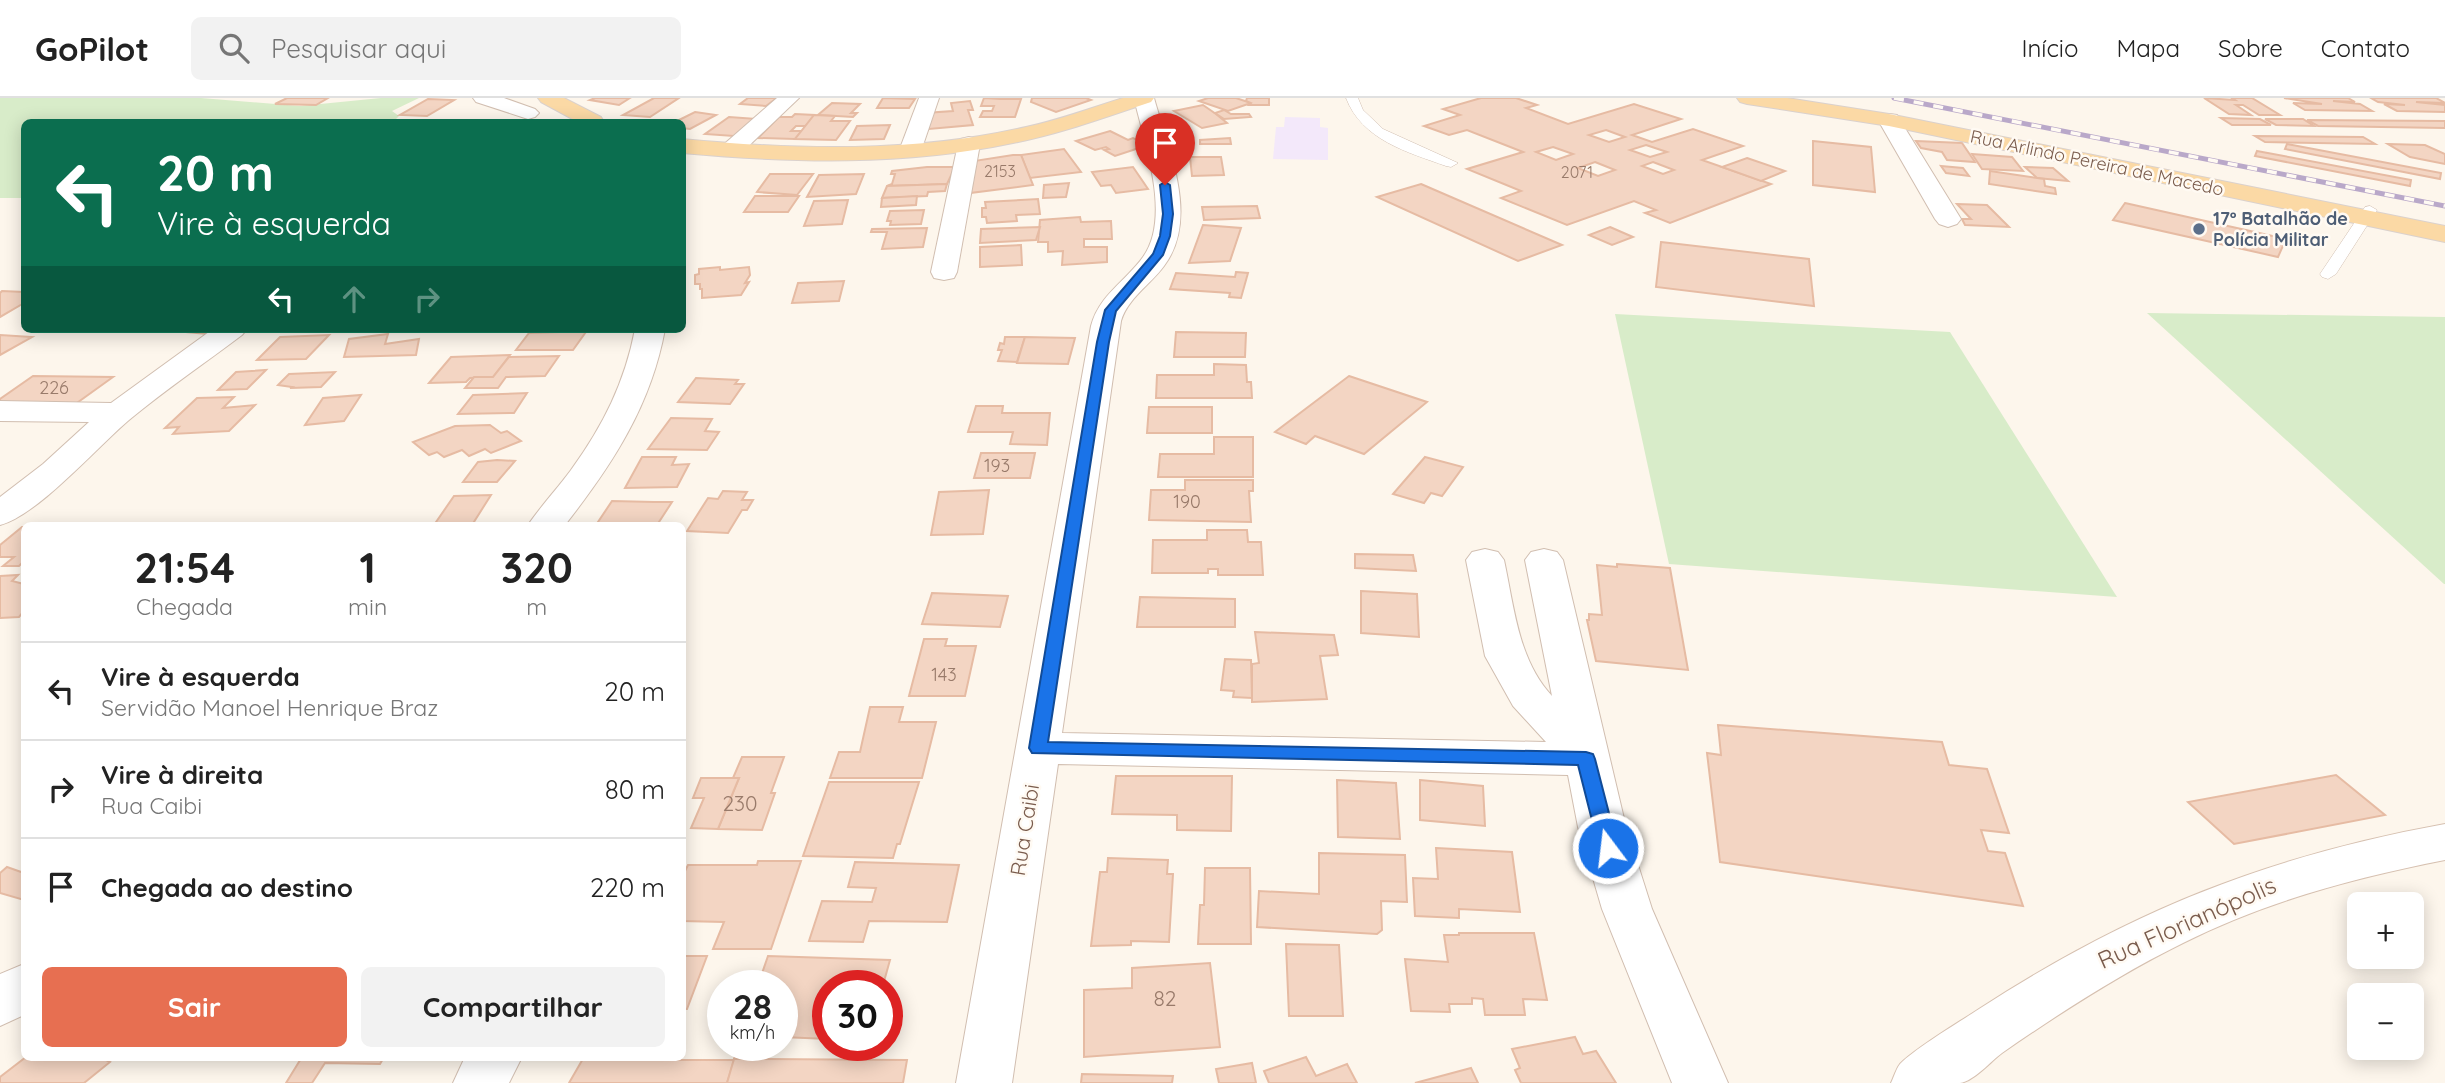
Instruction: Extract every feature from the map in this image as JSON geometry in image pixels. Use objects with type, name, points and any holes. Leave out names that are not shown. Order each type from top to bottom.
[{"type":"main road","points":[[548,98],[587,119]]},
{"type":"main road","points":[[686,146],[730,151],[844,155],[910,151],[969,144],[1041,130],[1144,98]]},
{"type":"main road","name":"Rua Arlindo Pereira de Macedo","points":[[1747,98],[1889,120],[2368,214],[2445,225]]},
{"type":"main road","name":"Rua Arlindo Pereira de Macedo","points":[[1810,98],[1885,111],[2368,214],[2445,234]]},
{"type":"street","points":[[483,98],[521,118],[548,98]]},
{"type":"street","points":[[730,151],[789,98]]},
{"type":"street","points":[[910,151],[929,98]]},
{"type":"street","name":"Rua Caibi","points":[[984,1083],[1103,342],[1111,310],[1158,255],[1165,236],[1168,214],[1165,185],[1144,98]]},
{"type":"street","points":[[1889,120],[1948,219]]},
{"type":"street","points":[[944,272],[969,144]]},
{"type":"street","points":[[0,514],[55,471],[118,413],[227,333]]},
{"type":"street","points":[[548,522],[587,474],[624,414],[641,376],[649,333]]},
{"type":"street","points":[[0,411],[118,413]]},
{"type":"street","points":[[1485,560],[1505,656],[1528,696],[1586,759]]},
{"type":"street","points":[[1544,560],[1602,827],[1627,909],[1700,1083]]},
{"type":"street","points":[[1038,748],[1586,759]]},
{"type":"street","name":"Rua Florianópolis","points":[[1919,1083],[1971,1043],[2072,976],[2135,941],[2280,882],[2445,842]]},
{"type":"street","points":[[0,1003],[21,988]]},
{"type":"street","points":[[481,1083],[492,1061]]},
{"type":"lane","points":[[1352,98],[1353,103],[1383,136],[1451,163]]},
{"type":"lane","points":[[2328,274],[2368,214]]},
{"type":"shaded area","points":[[1285,117],[1320,118],[1320,127],[1328,128],[1328,160],[1273,159],[1276,127],[1284,127]]},
{"type":"green space","points":[[0,98],[201,98],[300,106],[381,98],[419,98],[392,111],[399,116],[396,119],[21,119],[21,198],[0,198]]},
{"type":"green space","points":[[2147,313],[2445,317],[2445,584],[2444,584]]},
{"type":"green space","points":[[1615,314],[1950,332],[2117,597],[1669,564]]},
{"type":"building","points":[[287,98],[328,98],[316,105],[275,104]]},
{"type":"building","points":[[595,98],[630,98],[619,105],[590,100]]},
{"type":"building","points":[[654,98],[679,98],[650,117],[623,115]]},
{"type":"building","points":[[748,98],[777,98],[766,106],[740,104]]},
{"type":"building","points":[[883,98],[915,99],[909,108],[877,108]]},
{"type":"building","points":[[984,98],[1021,99],[1015,117],[980,117],[983,111],[992,111],[994,106],[981,106]]},
{"type":"building","points":[[1032,98],[1091,100],[1056,112],[1031,102]]},
{"type":"building","points":[[1208,98],[1236,98],[1251,103],[1228,111],[1199,101]]},
{"type":"building","points":[[1247,98],[1269,98],[1269,105],[1249,105],[1251,103],[1246,101]]},
{"type":"building","points":[[1481,98],[1516,98],[1537,105],[1526,108],[1568,124],[1634,104],[1681,119],[1632,135],[1652,142],[1693,129],[1743,146],[1702,160],[1771,184],[1670,223],[1645,213],[1656,210],[1634,201],[1567,225],[1501,198],[1521,191],[1467,169],[1523,152],[1467,130],[1449,135],[1424,126],[1460,115],[1443,109]],"holes":[[[1606,130],[1625,137],[1609,142],[1589,135]],[[1646,145],[1667,152],[1650,157],[1630,150]],[[1553,147],[1573,154],[1556,160],[1536,152]],[[1595,162],[1615,170],[1598,176],[1578,168]],[[1653,162],[1674,170],[1663,174],[1642,166]]]},
{"type":"building","points":[[2204,98],[2252,98],[2280,115],[2259,115],[2243,105],[2236,105],[2251,115],[2229,114]]},
{"type":"building","points":[[2284,98],[2348,98],[2355,102],[2333,101],[2360,104],[2372,111],[2305,110],[2293,103],[2322,104]]},
{"type":"building","points":[[2371,98],[2436,98],[2445,103],[2416,102],[2445,105],[2445,112],[2397,111],[2384,104],[2405,105],[2378,102]]},
{"type":"building","points":[[428,99],[454,100],[427,116],[400,115]]},
{"type":"building","points":[[970,101],[973,110],[968,110],[973,125],[929,129],[925,113],[953,111],[951,103]]},
{"type":"building","points":[[832,103],[860,104],[851,113],[857,113],[853,117],[818,115]]},
{"type":"building","points":[[1203,105],[1227,123],[1202,128],[1174,111]]},
{"type":"building","points":[[1224,110],[1231,114],[1249,114],[1251,117],[1224,119],[1215,113]]},
{"type":"building","points":[[695,112],[716,115],[690,129],[686,128],[686,119],[681,119]]},
{"type":"building","points":[[795,114],[814,115],[806,126],[796,126],[791,131],[802,131],[795,139],[758,138],[779,117],[792,117]]},
{"type":"building","points":[[814,115],[835,116],[831,121],[850,121],[836,140],[795,139]]},
{"type":"building","points":[[729,117],[757,119],[734,136],[705,134]]},
{"type":"building","points":[[2221,118],[2260,119],[2271,125],[2232,125]]},
{"type":"building","points":[[2265,119],[2303,119],[2314,126],[2276,125]]},
{"type":"building","points":[[2307,120],[2445,121],[2445,128],[2318,126]]},
{"type":"building","points":[[890,125],[884,139],[850,140],[857,126]]},
{"type":"building","points":[[1110,131],[1128,140],[1133,138],[1148,145],[1115,156],[1104,150],[1109,149],[1106,147],[1095,150],[1076,141]]},
{"type":"building","points":[[2255,136],[2363,137],[2375,144],[2265,142]]},
{"type":"building","points":[[1230,138],[1231,144],[1200,144],[1200,140]]},
{"type":"building","points":[[1813,141],[1871,147],[1875,192],[1813,185]]},
{"type":"building","points":[[1916,141],[1962,143],[1975,162],[1947,160],[1942,152],[1921,148]]},
{"type":"building","points":[[2287,144],[2441,173],[2440,179],[2285,149]]},
{"type":"building","points":[[2388,144],[2425,145],[2445,154],[2445,164],[2410,157]]},
{"type":"building","points":[[1064,149],[1081,172],[1030,178],[1021,155]]},
{"type":"building","points":[[2257,151],[2411,180],[2410,186],[2255,156]]},
{"type":"building","points":[[1972,154],[2012,157],[2023,171],[1982,169]]},
{"type":"building","points":[[1021,155],[1033,185],[970,193],[974,161]]},
{"type":"building","points":[[1190,157],[1221,157],[1224,175],[1192,176]]},
{"type":"building","points":[[1747,158],[1785,171],[1761,181],[1722,167]]},
{"type":"building","points":[[1941,166],[1963,168],[1969,176],[1946,173]]},
{"type":"building","points":[[955,167],[947,184],[887,186],[892,184],[895,174],[891,174],[892,171]]},
{"type":"building","points":[[1133,167],[1148,189],[1116,193],[1111,185],[1101,186],[1092,172]]},
{"type":"building","points":[[2025,167],[2053,168],[2068,181],[2037,178]]},
{"type":"building","points":[[1990,171],[2044,179],[2045,186],[2055,188],[2056,194],[1989,184]]},
{"type":"building","points":[[770,174],[813,174],[797,195],[757,192]]},
{"type":"building","points":[[864,174],[856,194],[807,197],[819,175]]},
{"type":"building","points":[[1069,183],[1066,197],[1043,198],[1044,185]]},
{"type":"building","points":[[947,184],[945,191],[928,192],[927,196],[882,198],[887,186]]},
{"type":"building","points":[[1421,184],[1562,245],[1518,261],[1377,197]]},
{"type":"building","points":[[755,196],[799,196],[788,212],[744,212]]},
{"type":"building","points":[[917,196],[916,205],[881,207],[882,198]]},
{"type":"building","points":[[1038,199],[1040,214],[1016,215],[1017,221],[987,223],[986,217],[982,217],[982,208],[986,208],[985,202]]},
{"type":"building","points":[[848,200],[842,224],[804,226],[814,201]]},
{"type":"building","name":"17º Batalhão de Polícia Militar","points":[[2125,203],[2286,239],[2278,257],[2113,220]]},
{"type":"building","points":[[1957,204],[1987,205],[2009,227],[1965,225],[1962,219],[1971,219]]},
{"type":"building","points":[[1257,206],[1260,218],[1204,220],[1202,207]]},
{"type":"building","points":[[924,210],[921,224],[890,225],[891,221],[887,221],[890,211]]},
{"type":"building","points":[[1080,217],[1081,222],[1111,221],[1112,239],[1084,239],[1084,247],[1107,247],[1107,262],[1062,265],[1063,251],[1048,252],[1048,242],[1038,242],[1040,220]]},
{"type":"building","points":[[1203,225],[1241,228],[1230,261],[1189,263]]},
{"type":"building","points":[[1040,227],[1036,240],[980,243],[981,229]]},
{"type":"building","points":[[1610,227],[1633,237],[1612,245],[1589,235]]},
{"type":"building","points":[[927,228],[923,247],[882,249],[887,232],[871,232],[872,229]]},
{"type":"building","points":[[1661,242],[1809,259],[1814,306],[1656,287]]},
{"type":"building","points":[[1021,245],[1022,265],[980,267],[980,247]]},
{"type":"building","points":[[720,267],[720,270],[749,267],[750,275],[745,283],[749,282],[741,295],[702,298],[700,284],[695,284],[695,275],[699,274],[699,269]]},
{"type":"building","points":[[1236,272],[1248,273],[1241,298],[1229,297],[1230,293],[1170,289],[1176,273],[1235,277]]},
{"type":"building","points":[[844,281],[839,301],[792,303],[798,283]]},
{"type":"building","points":[[21,292],[21,305],[0,317],[0,293]]},
{"type":"building","points":[[1176,332],[1246,333],[1245,357],[1174,357]]},
{"type":"building","points":[[529,333],[585,333],[573,350],[516,350]]},
{"type":"building","points":[[388,334],[385,344],[419,339],[416,355],[344,357],[349,339]]},
{"type":"building","points":[[0,335],[32,337],[0,355]]},
{"type":"building","points":[[329,335],[306,359],[257,360],[280,337]]},
{"type":"building","points":[[1005,337],[1025,337],[1017,362],[998,361],[1002,350],[998,350],[1000,343],[1004,344]]},
{"type":"building","points":[[1025,337],[1075,338],[1068,364],[1017,363]]},
{"type":"building","points":[[510,355],[493,377],[470,378],[466,382],[429,383],[451,357]]},
{"type":"building","points":[[559,356],[545,376],[506,377],[498,388],[465,388],[474,377],[493,377],[509,357]]},
{"type":"building","points":[[1214,364],[1246,365],[1252,398],[1156,398],[1157,375],[1214,375]]},
{"type":"building","points":[[266,370],[247,389],[218,390],[236,372]]},
{"type":"building","points":[[335,372],[321,387],[290,388],[292,387],[278,385],[289,374]]},
{"type":"building","points":[[33,376],[113,377],[74,405],[0,402],[0,399]]},
{"type":"building","points":[[1349,376],[1427,402],[1364,454],[1315,436],[1306,444],[1275,432]]},
{"type":"building","points":[[696,378],[738,380],[735,384],[744,384],[730,404],[678,402]]},
{"type":"building","points":[[527,393],[514,413],[458,414],[473,395]]},
{"type":"building","points":[[361,395],[344,421],[305,425],[323,398]]},
{"type":"building","points":[[234,397],[223,408],[255,405],[229,431],[173,434],[179,427],[165,428],[197,398]]},
{"type":"building","points":[[976,406],[1003,406],[1002,413],[1050,413],[1047,445],[1010,444],[1013,432],[968,432]]},
{"type":"building","points":[[1149,407],[1212,407],[1212,433],[1147,433]]},
{"type":"building","points":[[671,418],[712,419],[705,431],[719,432],[707,450],[648,449]]},
{"type":"building","points":[[490,425],[501,433],[507,431],[521,441],[491,453],[485,449],[469,456],[462,450],[444,457],[437,452],[429,455],[413,442],[455,426]]},
{"type":"building","points":[[1214,437],[1253,437],[1253,477],[1158,477],[1160,454],[1214,454]]},
{"type":"building","points":[[981,453],[1035,453],[1030,478],[974,478]]},
{"type":"building","points":[[642,457],[676,457],[672,465],[689,464],[677,487],[625,488]]},
{"type":"building","points":[[1425,457],[1463,467],[1442,496],[1431,493],[1424,503],[1393,494]]},
{"type":"building","points":[[515,461],[497,482],[463,482],[478,462]]},
{"type":"building","points":[[1185,480],[1253,480],[1253,491],[1249,491],[1251,522],[1149,520],[1151,490],[1185,490]]},
{"type":"building","points":[[989,490],[983,534],[931,535],[939,492]]},
{"type":"building","points":[[723,491],[747,492],[742,500],[753,500],[747,510],[742,510],[728,533],[687,531],[708,498],[718,499]]},
{"type":"building","points":[[491,495],[474,522],[436,522],[454,496]]},
{"type":"building","points":[[612,501],[672,502],[659,522],[598,522]]},
{"type":"building","points":[[21,528],[19,566],[3,566],[14,557],[0,557],[0,545]]},
{"type":"building","points":[[1207,530],[1247,530],[1248,542],[1261,542],[1263,575],[1218,575],[1218,569],[1208,569],[1208,573],[1152,573],[1153,540],[1207,540]]},
{"type":"building","points":[[1355,554],[1413,555],[1416,571],[1355,568]]},
{"type":"building","points":[[1617,564],[1670,568],[1688,670],[1596,661],[1587,620],[1589,614],[1602,615],[1597,565],[1617,567]]},
{"type":"building","points":[[18,575],[12,581],[21,583],[19,617],[0,618],[0,576]]},
{"type":"building","points":[[1361,591],[1417,594],[1419,637],[1361,633]]},
{"type":"building","points":[[932,593],[1008,596],[1000,627],[922,624]]},
{"type":"building","points":[[1140,597],[1235,599],[1235,627],[1137,627]]},
{"type":"building","points":[[1255,632],[1334,635],[1338,655],[1320,656],[1327,699],[1252,702],[1252,664],[1259,663]]},
{"type":"building","points":[[924,639],[947,639],[945,646],[976,646],[965,696],[909,696]]},
{"type":"building","points":[[1225,659],[1251,660],[1252,698],[1233,697],[1234,691],[1221,690]]},
{"type":"building","points":[[870,707],[903,707],[899,722],[936,722],[922,778],[830,778],[839,752],[860,752]]},
{"type":"building","points":[[1718,725],[1942,742],[1949,765],[1987,769],[2009,833],[1981,830],[1988,851],[2005,853],[2023,906],[1720,862],[1707,753],[1721,755]]},
{"type":"building","points":[[742,757],[784,757],[771,793],[775,793],[762,830],[718,829],[739,778],[733,778]]},
{"type":"building","points":[[2336,775],[2385,815],[2234,844],[2188,802]]},
{"type":"building","points":[[1116,776],[1232,776],[1231,831],[1177,830],[1177,815],[1112,814]]},
{"type":"building","points":[[701,778],[739,778],[718,829],[691,828],[704,798],[693,798]]},
{"type":"building","points":[[1337,780],[1396,783],[1400,839],[1338,837]]},
{"type":"building","points":[[1420,780],[1483,786],[1485,826],[1420,820]]},
{"type":"building","points":[[829,782],[919,782],[893,858],[803,856]]},
{"type":"building","points":[[1436,848],[1512,852],[1520,912],[1459,909],[1459,918],[1415,916],[1413,878],[1438,879]]},
{"type":"building","points":[[1319,853],[1405,855],[1407,902],[1381,901],[1382,930],[1377,934],[1257,927],[1259,891],[1319,894]]},
{"type":"building","points":[[1108,858],[1168,860],[1167,874],[1173,874],[1169,942],[1131,941],[1131,945],[1091,946],[1100,872],[1107,872]]},
{"type":"building","points":[[758,861],[801,861],[771,949],[713,949],[724,922],[686,921],[688,865],[757,865]]},
{"type":"building","points":[[855,862],[959,865],[947,922],[869,921],[863,942],[809,941],[822,901],[872,902],[876,888],[848,887]]},
{"type":"building","points":[[7,867],[21,872],[21,899],[0,893],[0,873]]},
{"type":"building","points":[[1205,868],[1250,868],[1251,944],[1198,944],[1200,905],[1204,905]]},
{"type":"building","points":[[1534,933],[1547,1000],[1523,999],[1525,1015],[1485,1015],[1483,999],[1472,998],[1472,1004],[1449,1004],[1450,1012],[1411,1011],[1405,959],[1448,962],[1444,935]]},
{"type":"building","points":[[1286,944],[1339,945],[1343,1016],[1289,1016]]},
{"type":"building","points":[[686,956],[707,956],[687,1009]]},
{"type":"building","points":[[768,956],[890,960],[887,970],[812,970],[812,1038],[798,1038],[798,970],[763,970]]},
{"type":"building","points":[[1210,963],[1220,1047],[1084,1057],[1084,990],[1132,988],[1132,968]]},
{"type":"building","points":[[1575,1037],[1583,1054],[1596,1051],[1616,1083],[1521,1083],[1515,1070],[1520,1068],[1512,1049]]},
{"type":"building","points":[[1306,1057],[1316,1076],[1347,1064],[1357,1083],[1269,1083],[1264,1071]]},
{"type":"building","points":[[707,1060],[734,1061],[727,1083],[569,1083],[582,1061]]},
{"type":"building","points":[[907,1060],[903,1083],[727,1083],[733,1061]]},
{"type":"building","points":[[21,1061],[110,1062],[84,1083],[0,1083],[0,1077]]},
{"type":"building","points":[[300,1061],[382,1061],[380,1064],[325,1063],[312,1083],[286,1083]]},
{"type":"building","points":[[1252,1063],[1256,1083],[1219,1083],[1216,1069]]},
{"type":"building","points":[[1471,1068],[1478,1083],[1415,1083]]},
{"type":"building","points":[[1082,1074],[1173,1076],[1172,1083],[1081,1083]]},
{"type":"railway","points":[[1894,98],[2445,206]]},
{"type":"place","name":"17º Batalhão de Polícia Militar","points":[[2199,229]]},
{"type":"route","points":[[1165,185],[1168,214],[1165,236],[1158,255],[1111,310],[1103,342],[1038,748],[1586,759],[1608,848]]}]
